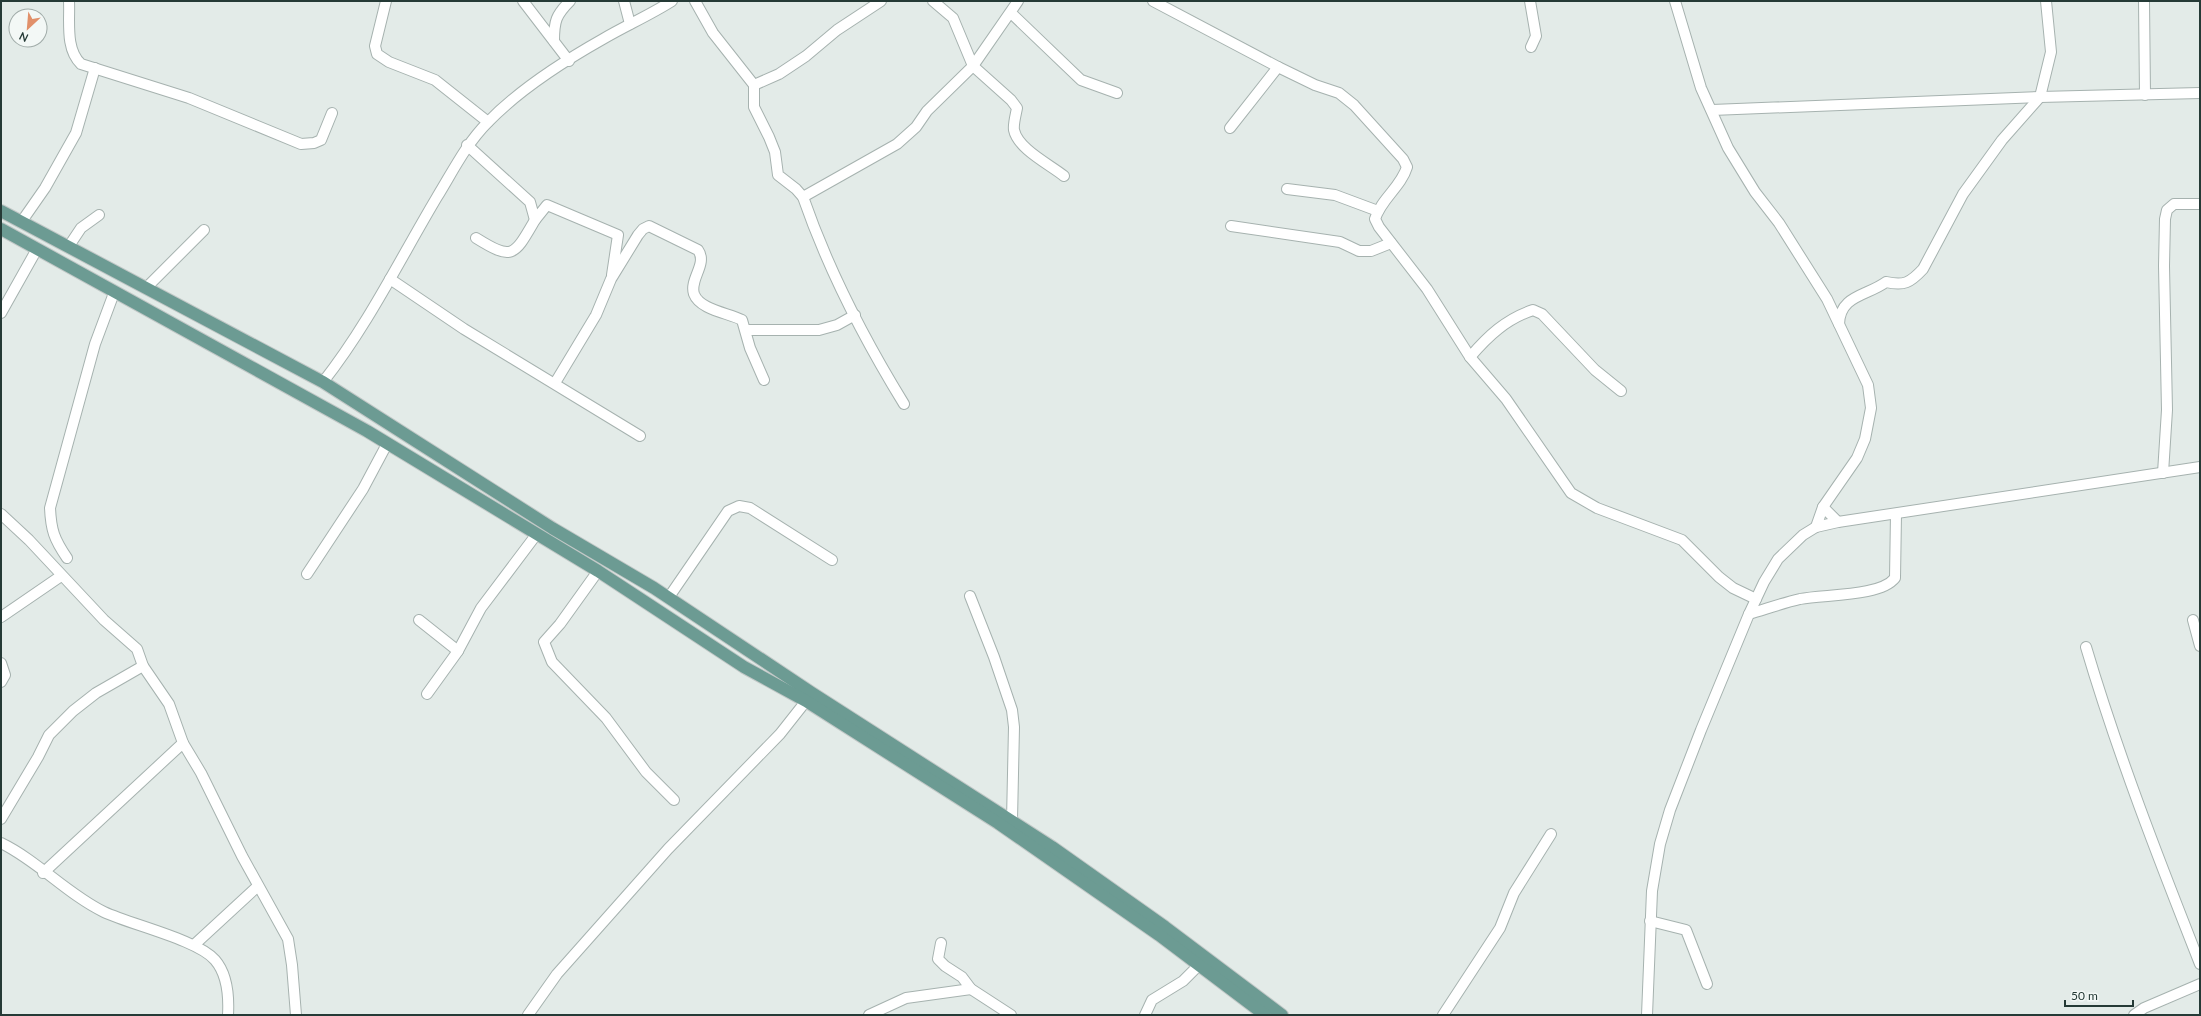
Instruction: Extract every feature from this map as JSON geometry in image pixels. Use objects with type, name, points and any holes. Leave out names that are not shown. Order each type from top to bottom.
[{"type":"main road","points":[[1,211],[147,287],[322,382],[552,528],[669,597],[809,697],[1016,836],[1200,964],[1265,1015]]},
{"type":"main road","points":[[1,229],[114,293],[367,431],[536,535],[598,571],[744,667],[809,697],[1012,820],[1093,875],[1282,1015]]},
{"type":"street","points":[[69,1],[70,48],[74,58],[80,64],[189,98],[301,144],[314,143],[321,140],[332,112]]},
{"type":"street","points":[[386,1],[375,46],[378,54],[389,62],[435,80],[488,122]]},
{"type":"street","points":[[523,1],[569,61]]},
{"type":"street","points":[[554,41],[554,22],[560,11],[570,1]]},
{"type":"street","points":[[624,1],[630,24]]},
{"type":"street","points":[[322,382],[343,356],[468,145],[488,122],[515,98],[569,61],[630,24],[672,1]]},
{"type":"street","points":[[695,1],[713,32],[754,85],[754,107],[775,152],[778,175],[796,189],[803,197],[834,275],[883,371],[904,404]]},
{"type":"street","points":[[754,85],[779,74],[801,60],[837,30],[881,1]]},
{"type":"street","points":[[933,1],[953,18],[974,66],[1011,100],[1017,108],[1014,129],[1026,149],[1064,176]]},
{"type":"street","points":[[803,197],[897,144],[916,127],[927,111],[974,66],[1018,1]]},
{"type":"street","points":[[1153,1],[1278,67],[1339,93],[1354,105],[1403,159],[1407,167],[1404,176],[1378,212],[1375,219],[1391,243],[1427,289],[1470,357],[1506,399],[1571,493],[1597,508],[1682,540],[1719,577],[1733,588],[1756,599]]},
{"type":"street","points":[[1530,1],[1536,36],[1531,48]]},
{"type":"street","points":[[1675,1],[1701,88],[1728,148],[1755,192],[1779,224],[1827,299],[1868,385],[1871,408],[1865,439],[1857,458],[1823,507],[1816,527]]},
{"type":"street","points":[[1839,324],[1839,314],[1853,298],[1876,289],[1886,282],[1900,285],[1914,279],[1923,270],[1963,194],[2002,140],[2040,97],[2051,52],[2046,1]]},
{"type":"street","points":[[2144,1],[2145,95]]},
{"type":"street","points":[[1010,13],[1081,80],[1117,93]]},
{"type":"street","points":[[1230,128],[1278,67]]},
{"type":"street","points":[[22,221],[45,188],[76,133],[95,68]]},
{"type":"street","points":[[1712,110],[2040,97],[2200,93]]},
{"type":"street","points":[[468,145],[530,202],[535,220]]},
{"type":"street","points":[[1287,189],[1335,195],[1378,212]]},
{"type":"street","points":[[2163,473],[2167,410],[2164,266],[2165,219],[2167,210],[2174,204],[2200,204]]},
{"type":"street","points":[[476,238],[497,251],[505,254],[513,251],[522,241],[535,220],[547,205],[618,235],[611,278]]},
{"type":"street","points":[[69,246],[81,228],[99,215]]},
{"type":"street","points":[[555,384],[596,315],[611,278],[638,235],[643,229],[649,226],[698,250],[701,254],[702,261],[693,288],[698,300],[712,308],[742,320],[750,348],[764,380]]},
{"type":"street","points":[[1230,226],[1340,242],[1359,251],[1371,251],[1391,243]]},
{"type":"street","points":[[147,287],[204,230]]},
{"type":"street","points":[[1,312],[37,249]]},
{"type":"street","points":[[390,279],[464,329],[640,436]]},
{"type":"street","points":[[67,558],[55,541],[51,526],[50,508],[95,344],[114,293]]},
{"type":"street","points":[[1470,357],[1487,337],[1504,323],[1533,310],[1542,314],[1595,370],[1621,391]]},
{"type":"street","points":[[746,330],[819,330],[838,325],[855,315]]},
{"type":"street","points":[[307,574],[363,488],[386,444]]},
{"type":"street","points":[[1647,1015],[1652,891],[1660,844],[1670,810],[1756,599],[1778,559],[1803,535],[1816,527],[1838,522],[2199,467]]},
{"type":"street","points":[[669,597],[728,511],[739,506],[750,508],[832,560]]},
{"type":"street","points":[[1823,507],[1838,522]]},
{"type":"street","points":[[1,514],[29,540],[60,576],[104,620],[137,649],[143,666],[168,704],[183,743],[201,773],[258,886],[288,939],[292,965],[296,1015]]},
{"type":"street","points":[[1750,614],[1800,599],[1869,590],[1892,582],[1895,578],[1896,514]]},
{"type":"street","points":[[427,694],[458,652],[480,608],[536,535]]},
{"type":"street","points":[[598,571],[560,624],[546,638],[544,642],[545,647],[552,662],[610,722],[646,772],[674,800]]},
{"type":"street","points":[[1,617],[60,576]]},
{"type":"street","points":[[970,596],[994,657],[1012,710],[1014,727],[1012,820]]},
{"type":"street","points":[[419,620],[458,652]]},
{"type":"street","points":[[2193,620],[2200,646]]},
{"type":"street","points":[[2086,647],[2097,684],[2155,848],[2200,964]]},
{"type":"street","points":[[1,663],[5,675],[1,682]]},
{"type":"street","points":[[1,819],[34,764],[49,735],[73,711],[96,693],[143,666]]},
{"type":"street","points":[[528,1015],[567,962],[668,849],[780,734],[809,697]]},
{"type":"street","points":[[43,872],[183,743]]},
{"type":"street","points":[[1444,1015],[1500,928],[1514,894],[1551,834]]},
{"type":"street","points":[[1,843],[104,912],[194,945],[215,960],[224,976],[228,992],[228,1015]]},
{"type":"street","points":[[194,945],[258,886]]},
{"type":"street","points":[[1650,921],[1686,930],[1707,984]]},
{"type":"street","points":[[941,943],[938,959],[945,966],[962,977],[971,989],[1011,1015]]},
{"type":"street","points":[[1145,1015],[1152,1000],[1183,981],[1200,964]]},
{"type":"street","points":[[2134,1015],[2144,1008],[2200,984]]},
{"type":"street","points":[[870,1015],[906,998],[971,989]]}]
